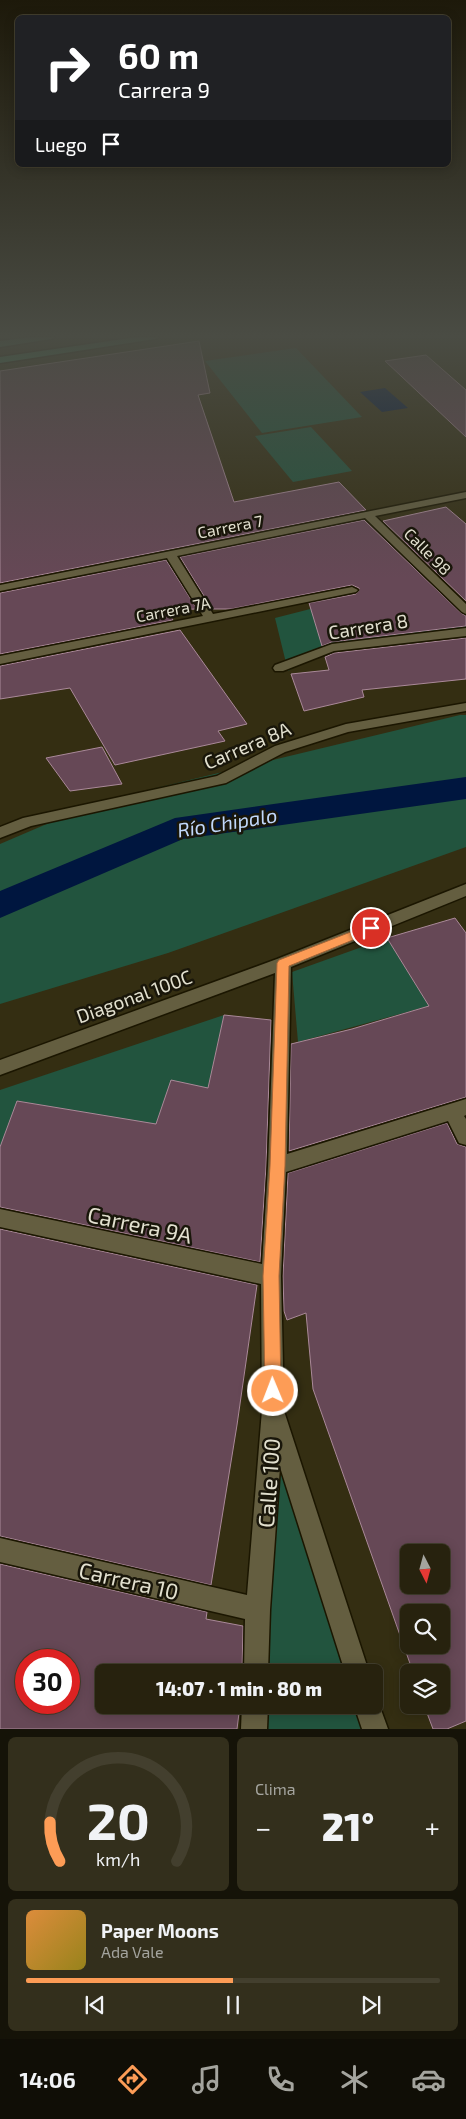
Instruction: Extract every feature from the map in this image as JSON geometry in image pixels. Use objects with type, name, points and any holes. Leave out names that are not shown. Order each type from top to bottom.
[{"type":"street","name":"Carrera 7","points":[[0,588],[466,495]]},
{"type":"street","name":"Calle 98","points":[[368,515],[465,611]]},
{"type":"street","points":[[170,554],[210,618]]},
{"type":"street","name":"Carrera 7A","points":[[0,660],[352,590]]},
{"type":"street","name":"Carrera 8","points":[[279,668],[332,648],[466,632]]},
{"type":"street","name":"Carrera 8A","points":[[0,833],[14,826],[221,780],[280,749],[346,728],[466,707]]},
{"type":"street","name":"Diagonal 100C","points":[[0,1068],[283,963],[466,890]]},
{"type":"street","name":"Calle 100","points":[[256,1664],[258,1610],[273,1410],[271,1276],[277,1166],[283,963]]},
{"type":"street","points":[[277,1166],[459,1109],[466,1137]]},
{"type":"street","name":"Carrera 9A","points":[[0,1218],[271,1276]]},
{"type":"street","points":[[273,1410],[354,1664]]},
{"type":"street","name":"Carrera 10","points":[[0,1550],[258,1610]]},
{"type":"street","points":[[254,1729],[255,1714]]},
{"type":"street","points":[[370,1714],[375,1729]]},
{"type":"green space","points":[[250,418],[358,418],[262,433]]},
{"type":"green space","points":[[311,427],[352,471],[293,482],[255,436]]},
{"type":"green space","points":[[333,597],[342,607],[426,625],[466,615],[466,630],[330,647],[288,671],[275,618],[322,606],[321,599]]},
{"type":"green space","points":[[466,715],[466,847],[168,953],[0,1004],[0,844],[98,802]]},
{"type":"green space","points":[[387,938],[429,1006],[298,1042],[292,972]]},
{"type":"green space","points":[[224,1015],[208,1088],[158,1125],[18,1101],[0,1147],[0,1090]]},
{"type":"green space","points":[[273,1410],[354,1664],[256,1664],[258,1610]]},
{"type":"green space","points":[[255,1714],[370,1714],[375,1729],[254,1729]]},
{"type":"water","name":"Río Chipalo","points":[[466,777],[466,799],[183,839],[0,918],[0,891],[175,818]]},
{"type":"building","points":[[0,418],[206,418],[234,502],[339,482],[366,510],[0,583]]},
{"type":"building","points":[[445,418],[466,418],[466,437]]},
{"type":"building","points":[[446,507],[466,524],[466,601],[383,521]]},
{"type":"building","points":[[364,520],[466,616],[466,626],[332,642],[322,646],[309,603],[356,594],[359,588],[352,585],[231,609],[212,609],[180,557]]},
{"type":"building","points":[[166,560],[197,609],[166,610],[173,620],[0,654],[0,593]]},
{"type":"building","points":[[180,630],[247,724],[218,731],[225,741],[115,765],[70,688],[0,699],[0,666]]},
{"type":"building","points":[[466,638],[466,679],[362,690],[364,697],[304,711],[291,674],[329,670],[325,657],[334,653]]},
{"type":"building","points":[[102,747],[122,784],[70,791],[46,758]]},
{"type":"building","points":[[455,918],[466,933],[466,1097],[289,1151],[291,1044],[352,1029],[429,1006],[387,938]]},
{"type":"building","points":[[224,1015],[271,1020],[266,1166],[260,1262],[0,1207],[0,1147],[17,1101],[156,1124],[171,1080],[208,1088]]},
{"type":"building","points":[[447,1123],[457,1144],[466,1147],[466,1721],[447,1729],[433,1729],[427,1714],[450,1714],[450,1664],[410,1664],[407,1654],[450,1654],[450,1604],[400,1604],[400,1635],[313,1389],[306,1313],[287,1320],[284,1311],[283,1276],[288,1173]]},
{"type":"building","points":[[0,1229],[257,1285],[211,1585],[0,1536]]},
{"type":"building","points":[[0,1564],[207,1612],[206,1619],[243,1626],[242,1664],[95,1664],[95,1714],[239,1714],[237,1729],[0,1729]]},
{"type":"route","points":[[273,1391],[271,1276],[277,1166],[283,963],[371,928]]}]
